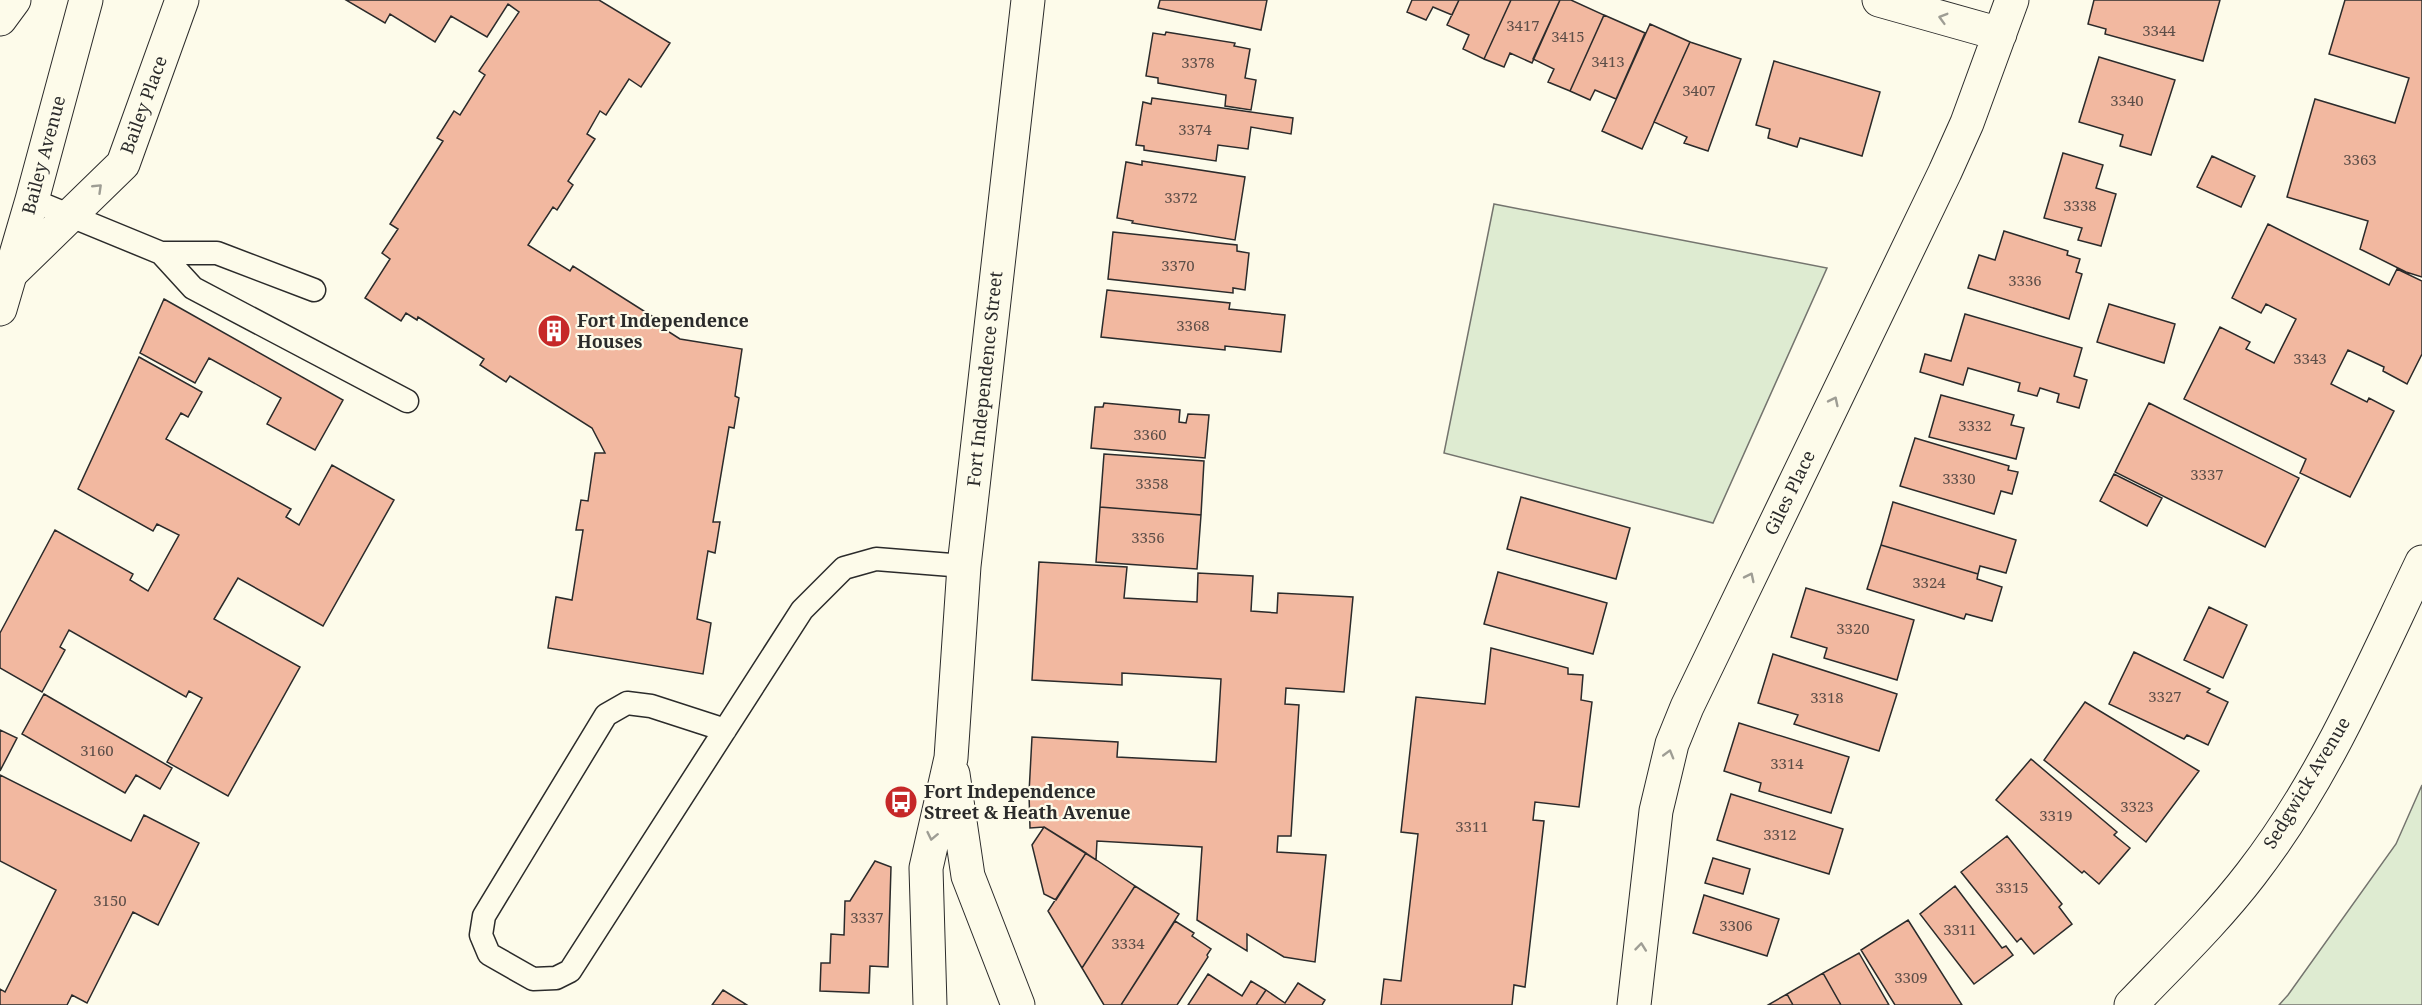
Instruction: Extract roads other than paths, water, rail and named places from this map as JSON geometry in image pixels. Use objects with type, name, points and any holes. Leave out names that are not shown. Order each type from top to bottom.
[{"type":"street","points":[[0,19],[14,0]]},
{"type":"street","name":"Bailey Avenue","points":[[0,309],[86,0]]},
{"type":"street","name":"Bailey Place","points":[[11,273],[123,164],[182,0]]},
{"type":"street","name":"Fort Independence Street","points":[[930,1005],[926,868],[951,758],[964,566],[1028,0]]},
{"type":"street","points":[[1879,0],[2000,34]]},
{"type":"street","name":"Giles Place","points":[[1634,1005],[1654,820],[1662,777],[1672,744],[1687,707],[1945,172],[1967,123],[2012,0]]},
{"type":"street","name":"Sedgwick Avenue","points":[[2131,1005],[2252,874],[2295,811],[2328,755],[2422,562]]},
{"type":"street","name":"Fort Independence Street","points":[[951,758],[968,876],[1018,1005]]},
{"type":"lane","points":[[32,200],[161,253],[217,253],[314,290]]},
{"type":"lane","points":[[161,253],[193,288],[407,401]]},
{"type":"lane","points":[[725,730],[651,706],[627,703],[606,715],[484,916],[481,934],[489,954],[533,979],[556,978],[570,971],[725,730],[802,610],[844,568],[876,559],[964,566]]},
{"type":"place","name":"Fort Independence Houses","points":[[554,331]]},
{"type":"place","name":"Fort Independence Street & Heath Avenue","points":[[901,802]]}]
